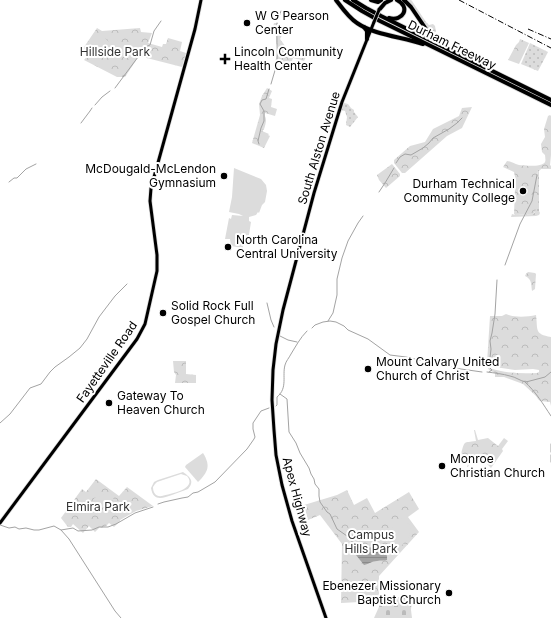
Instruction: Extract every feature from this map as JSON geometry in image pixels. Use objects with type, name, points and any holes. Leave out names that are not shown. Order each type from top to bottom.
[{"type":"highway","points":[[336,0],[352,20],[370,30],[414,41],[438,49]]},
{"type":"highway","name":"Durham Freeway","points":[[345,0],[369,15],[438,49],[551,100]]},
{"type":"highway","name":"Durham Freeway","points":[[353,0],[381,16],[447,48],[526,90]]},
{"type":"highway","points":[[371,0],[378,2],[381,0]]},
{"type":"highway","points":[[379,10],[386,2],[391,0]]},
{"type":"highway","points":[[381,16],[394,19],[402,16],[404,7],[402,3],[397,0]]},
{"type":"highway","points":[[404,0],[411,7],[428,32],[447,48]]},
{"type":"highway","points":[[364,27],[367,30],[367,38]]},
{"type":"highway","name":"Durham Freeway","points":[[533,93],[551,105]]},
{"type":"main road","name":"Fayetteville Road","points":[[0,523],[137,339],[144,327],[156,278],[158,263],[150,201],[151,185],[195,29],[200,0]]},
{"type":"main road","name":"South Alston Avenue","points":[[290,282],[314,193],[342,102],[379,10],[381,0]]},
{"type":"main road","name":"Apex Highway","points":[[290,282],[280,322],[274,363],[272,400],[275,447],[287,504],[326,618]]},
{"type":"green space","points":[[406,0],[412,1],[426,22],[429,25],[433,24],[435,26],[436,32],[430,32]]},
{"type":"green space","points":[[274,23],[278,23],[278,32],[283,33],[280,39],[288,50],[308,47],[307,55],[304,61],[293,58],[289,67],[275,62],[279,48],[276,43],[277,35],[272,31]]},
{"type":"green space","name":"Hillside Park","points":[[97,28],[102,31],[140,28],[141,32],[152,33],[148,43],[162,47],[163,44],[166,44],[168,38],[182,42],[180,51],[186,53],[182,67],[139,56],[125,77],[117,77],[84,60],[89,54],[82,50]]},
{"type":"green space","points":[[100,33],[111,44],[112,48],[106,52],[98,54],[89,45],[97,34]]},
{"type":"green space","points":[[520,39],[529,43],[519,64],[508,60]]},
{"type":"green space","points":[[530,43],[548,52],[538,71],[521,64]]},
{"type":"green space","points":[[267,88],[272,91],[269,98],[272,99],[271,107],[277,109],[275,116],[265,113],[266,123],[262,131],[270,136],[264,148],[252,143],[260,115],[259,104]]},
{"type":"green space","points":[[344,103],[348,104],[354,110],[358,117],[350,127],[346,125],[347,117],[345,111],[341,110]]},
{"type":"green space","points":[[472,107],[462,128],[447,136],[405,173],[402,173],[394,163],[394,160],[410,146],[425,142],[433,129],[459,116],[462,108]]},
{"type":"green space","points":[[550,115],[551,169],[538,170],[538,205],[533,214],[515,215],[515,188],[501,187],[495,189],[496,183],[512,185],[514,183],[514,172],[503,167],[507,161],[519,165],[529,166],[544,164],[545,155],[542,152],[541,144],[545,137],[544,129],[548,116]]},
{"type":"green space","points":[[392,164],[400,176],[386,188],[379,180],[377,175]]},
{"type":"green space","points":[[234,168],[261,179],[266,185],[267,191],[265,202],[259,213],[258,212],[256,215],[249,217],[249,221],[251,222],[248,241],[243,248],[231,246],[230,239],[225,239],[229,218],[231,219],[232,215],[243,216],[229,212],[232,197]]},
{"type":"green space","points":[[540,169],[539,215],[511,217],[512,214],[533,214],[535,212],[538,170]]},
{"type":"green space","points":[[528,272],[536,274],[535,289],[532,291],[530,280],[525,276]]},
{"type":"green space","points":[[506,314],[521,317],[536,315],[539,333],[551,337],[551,406],[550,402],[540,401],[523,384],[504,377],[495,377],[495,373],[488,368],[513,373],[539,372],[539,370],[533,369],[515,370],[488,366],[490,316],[502,316]]},
{"type":"green space","points":[[173,361],[186,361],[186,374],[196,375],[196,383],[175,383],[176,375],[174,372]]},
{"type":"green space","points":[[474,430],[478,440],[488,438],[498,446],[504,438],[508,441],[491,468],[483,461],[472,457],[467,467],[470,457],[461,454],[465,443],[476,441]]},
{"type":"green space","points":[[203,453],[208,465],[206,472],[198,482],[185,467]]},
{"type":"green space","points":[[183,472],[190,477],[191,484],[188,489],[159,498],[154,495],[151,488],[154,482]],"holes":[[[181,474],[187,476],[189,484],[186,488],[162,496],[158,496],[154,493],[153,487],[157,482]]]},
{"type":"green space","name":"Elmira Park","points":[[96,479],[119,496],[127,487],[153,506],[136,511],[120,520],[114,527],[109,523],[106,526],[100,527],[95,532],[89,526],[83,533],[73,524],[71,527],[68,527],[61,518],[82,489],[86,492]]},
{"type":"green space","name":"Campus Hills Park","points":[[347,490],[354,505],[367,498],[375,513],[409,492],[419,509],[408,517],[419,532],[379,576],[379,601],[341,603],[342,544],[320,515],[308,520],[304,505],[337,495]]},
{"type":"green space","points":[[111,492],[114,500],[97,506],[94,498]]},
{"type":"green space","points":[[400,518],[410,526],[411,531],[408,538],[399,549],[389,532]]},
{"type":"green space","points":[[395,597],[412,598],[412,618],[374,618],[382,600],[390,600]]},
{"type":"shaded area","points":[[359,544],[385,552],[387,560],[374,561],[364,565],[356,555],[350,554]]},
{"type":"waterway","points":[[278,20],[281,11]]},
{"type":"waterway","points":[[115,88],[138,57],[140,48],[150,45],[154,31],[161,21]]},
{"type":"waterway","points":[[277,23],[277,61]]},
{"type":"waterway","points":[[271,84],[276,67]]},
{"type":"waterway","points":[[259,144],[258,141],[264,121],[264,111],[260,104],[262,100],[266,99],[269,89]]},
{"type":"waterway","points":[[95,105],[110,91]]},
{"type":"waterway","points":[[81,123],[92,108]]},
{"type":"waterway","points":[[396,163],[400,157],[405,154],[411,155],[423,148],[433,138],[449,129],[462,118]]},
{"type":"waterway","points":[[9,182],[14,178],[17,178],[26,169],[36,164]]},
{"type":"waterway","points":[[379,192],[394,168]]},
{"type":"waterway","points":[[505,265],[520,224],[532,201],[537,175]]},
{"type":"waterway","points":[[328,321],[333,313],[337,295],[337,279],[342,258],[348,241],[363,216]]},
{"type":"waterway","points":[[489,372],[492,370],[489,367],[491,349],[490,341],[495,314],[497,280]]},
{"type":"waterway","points":[[0,423],[10,414],[30,388],[41,384],[55,367],[80,348],[87,339],[99,317],[115,296],[127,284]]},
{"type":"waterway","points":[[267,303],[274,327]]},
{"type":"waterway","points":[[312,328],[323,322],[336,322],[348,330],[368,339],[390,355],[482,372]]},
{"type":"waterway","points":[[276,406],[277,397],[284,386],[285,364],[298,342],[307,331]]},
{"type":"waterway","points":[[280,336],[297,342]]},
{"type":"waterway","points":[[487,372],[502,374],[526,382],[545,377],[551,372]]},
{"type":"waterway","points":[[525,382],[536,394],[551,416]]},
{"type":"waterway","points":[[280,394],[287,399],[289,432],[309,468],[315,484],[319,489],[320,502],[330,514],[337,529],[347,536],[356,546]]},
{"type":"waterway","points":[[158,504],[188,497],[215,482],[247,449],[255,437],[253,423],[261,411],[269,408]]},
{"type":"waterway","points":[[551,444],[551,452]]},
{"type":"waterway","points":[[551,455],[551,462]]},
{"type":"waterway","points":[[0,525],[9,528],[15,527],[19,529],[26,528],[34,530],[54,526],[61,530],[73,528],[78,531],[92,530],[99,527],[108,527],[116,524],[135,513],[153,507]]},
{"type":"waterway","points":[[61,530],[69,539],[121,618]]},
{"type":"railway","points":[[459,0],[551,48]]},
{"type":"railway","points":[[528,29],[551,39]]},
{"type":"place","name":"W G Pearson Center","points":[[247,23]]},
{"type":"place","name":"Lincoln Community Health Center","points":[[225,59]]},
{"type":"place","name":"McDougald-McLendon Gymnasium","points":[[224,176]]},
{"type":"place","name":"Durham Technical Community College","points":[[523,191]]},
{"type":"place","name":"North Carolina Central University","points":[[228,247]]},
{"type":"place","name":"Solid Rock Full Gospel Church","points":[[163,313]]},
{"type":"place","name":"Mount Calvary United Church of Christ","points":[[368,369]]},
{"type":"place","name":"Gateway To Heaven Church","points":[[109,403]]},
{"type":"place","name":"Monroe Christian Church","points":[[442,466]]},
{"type":"place","name":"Ebenezer Missionary Baptist Church","points":[[449,593]]}]
